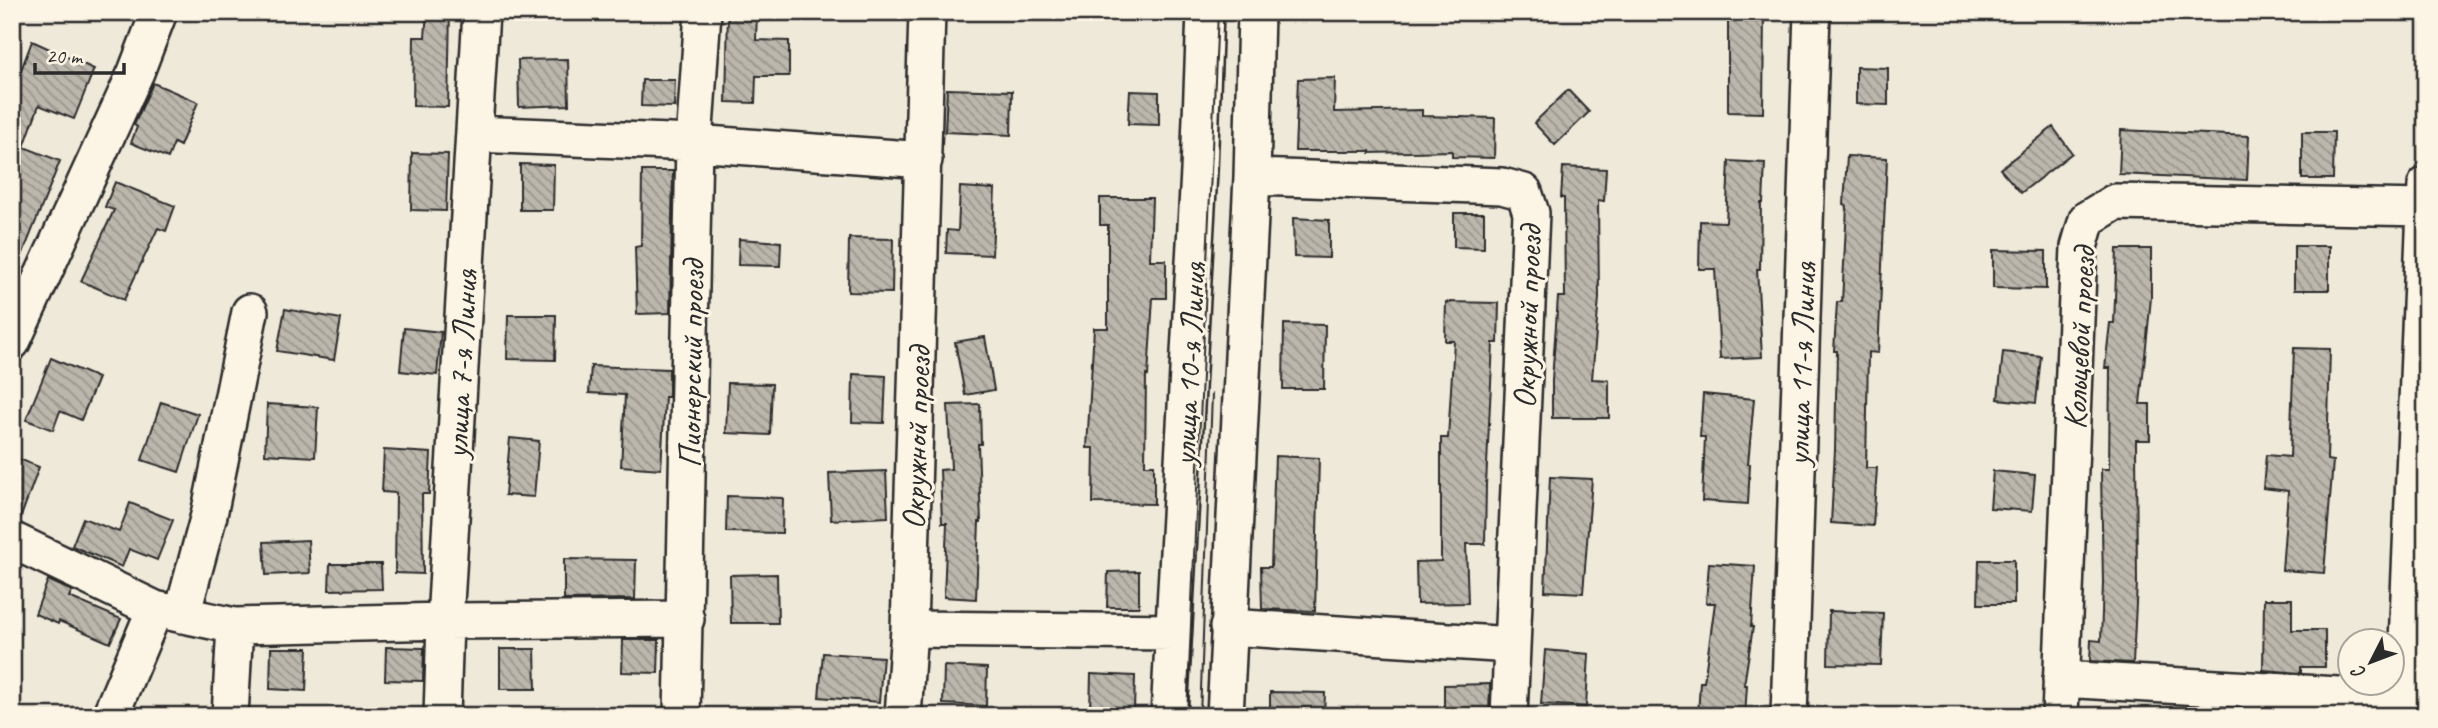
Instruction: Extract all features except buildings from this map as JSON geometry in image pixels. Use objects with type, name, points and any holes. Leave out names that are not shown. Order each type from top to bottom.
[{"type":"lane","points":[[12,342],[136,72],[159,12]]},
{"type":"lane","name":"улица 7-я Линия","points":[[442,716],[444,621],[481,12]]},
{"type":"lane","name":"Пионерский проезд","points":[[682,716],[694,143],[702,12]]},
{"type":"lane","name":"Окружной проезд","points":[[903,716],[909,629],[927,12]]},
{"type":"lane","name":"улица 10-я Линия","points":[[1169,716],[1199,171],[1205,12]]},
{"type":"lane","name":"улица 10-я Линия","points":[[1225,716],[1227,627],[1252,177],[1256,12]]},
{"type":"lane","name":"улица 11-я Линия","points":[[1789,716],[1812,12]]},
{"type":"lane","points":[[474,134],[694,143],[924,160]]},
{"type":"lane","name":"Окружной проезд","points":[[1252,177],[1502,186],[1524,192],[1531,213],[1509,716]]},
{"type":"lane","points":[[2062,679],[2412,705],[2426,185]]},
{"type":"lane","name":"Кольцевой проезд","points":[[2060,716],[2079,247],[2087,219],[2115,202],[2425,208]]},
{"type":"lane","points":[[110,716],[169,612],[209,515],[250,312]]},
{"type":"lane","points":[[12,540],[169,612],[235,626],[686,619]]},
{"type":"lane","points":[[230,716],[235,626]]},
{"type":"lane","points":[[1227,627],[1512,645]]},
{"type":"lane","points":[[909,629],[1173,632]]},
{"type":"tram line","points":[[1187,716],[1218,12]]},
{"type":"tram line","points":[[1200,716],[1212,394]]}]
